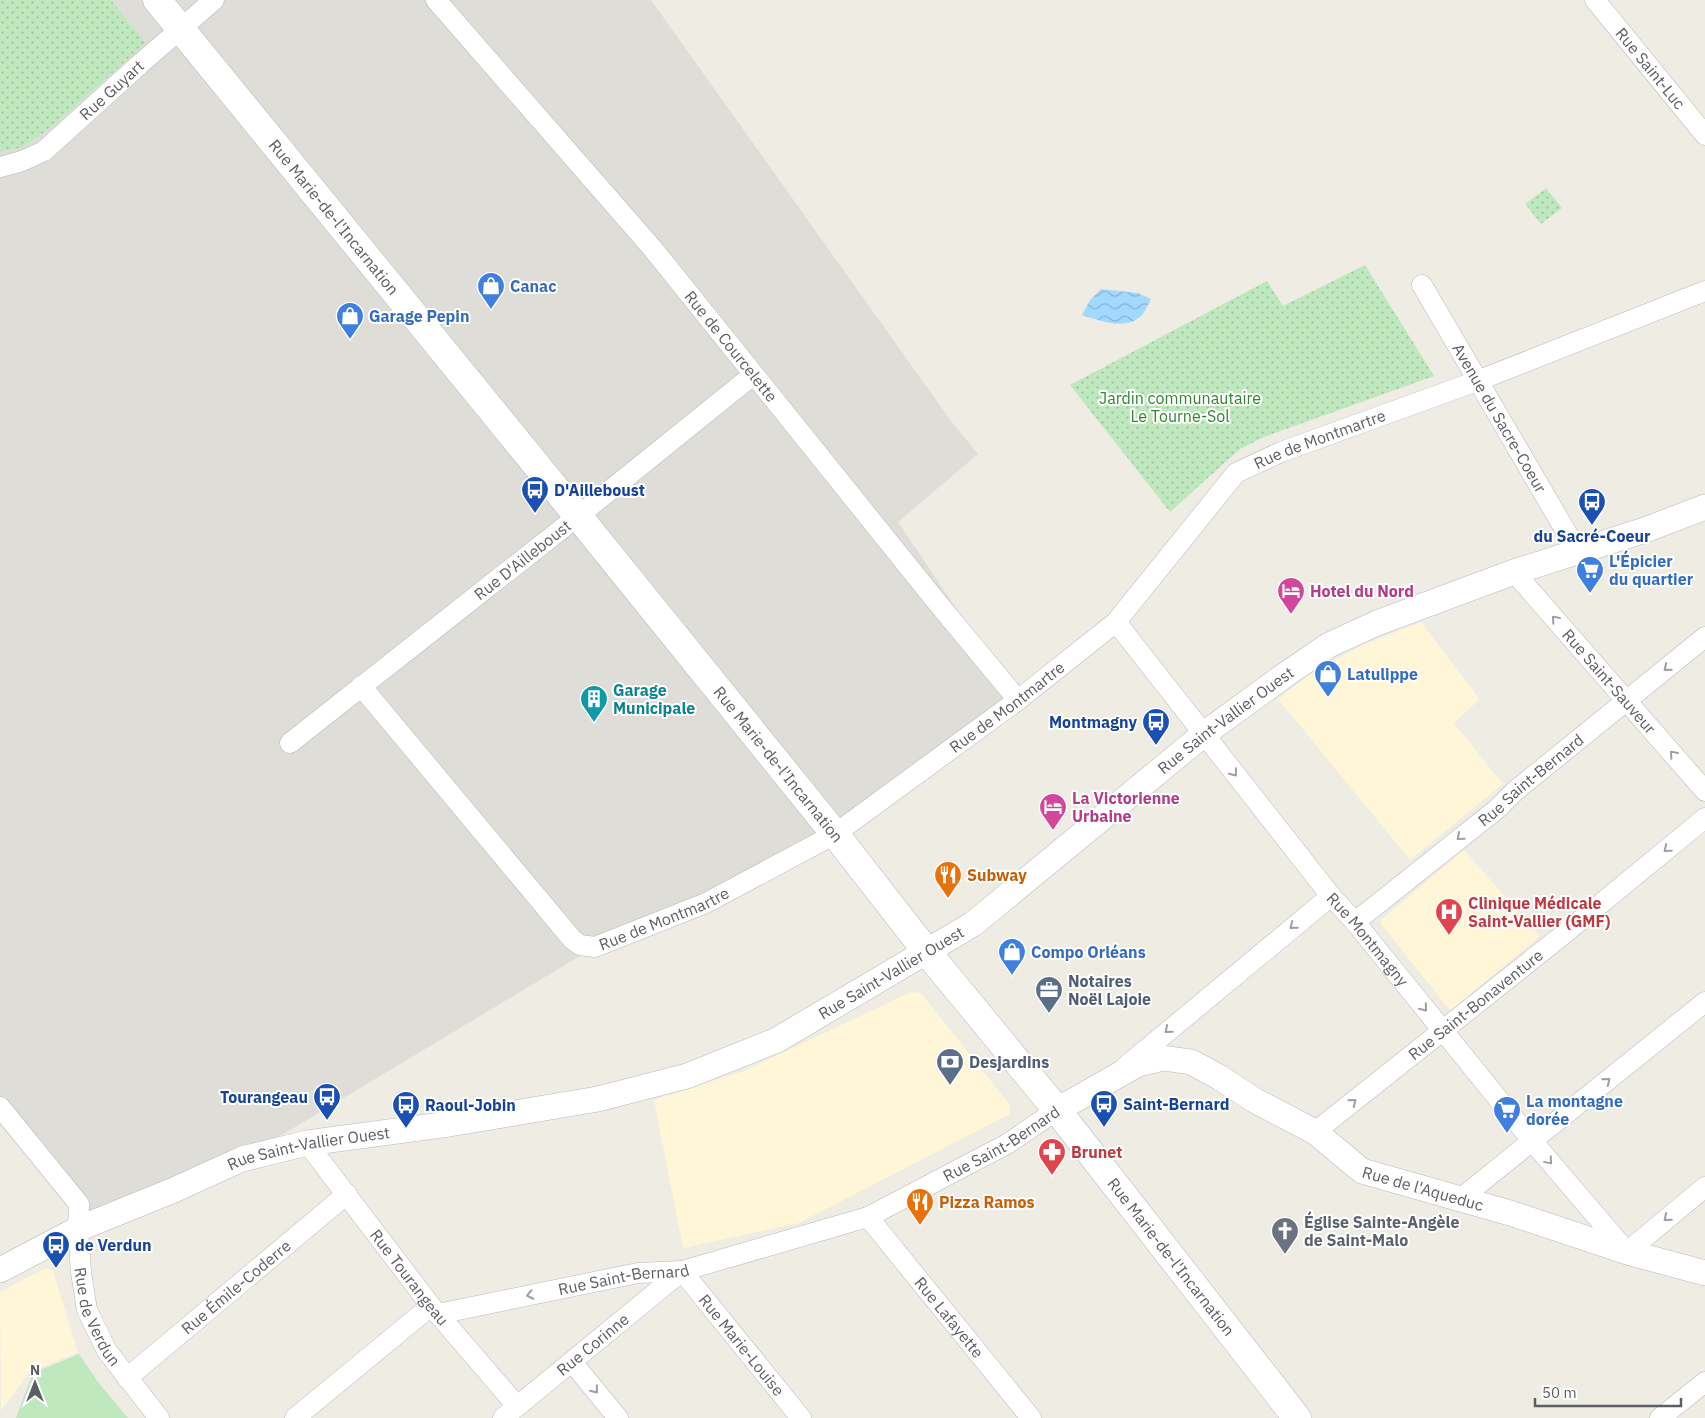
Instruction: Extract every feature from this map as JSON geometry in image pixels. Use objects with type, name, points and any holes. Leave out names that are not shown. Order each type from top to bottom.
[{"type":"main road","name":"Rue Marie-de-l'Incarnation","points":[[157,0],[578,516],[1057,1110],[1297,1418]]},
{"type":"street","name":"Rue Guyart","points":[[12,170],[44,151],[214,0]]},
{"type":"street","name":"Rue de Courcelette","points":[[436,0],[653,249],[929,594],[1018,700]]},
{"type":"street","name":"Rue Saint-Luc","points":[[1595,0],[1705,135]]},
{"type":"street","name":"Avenue du Sacre-Coeur","points":[[1422,285],[1578,552]]},
{"type":"street","name":"Rue de Montmartre","points":[[361,686],[572,939],[580,945],[595,946],[706,903],[835,834],[1018,700],[1116,622],[1236,473],[1281,452],[1477,381],[1705,291]]},
{"type":"street","name":"Rue D'Ailleboust","points":[[290,743],[753,375]]},
{"type":"street","name":"Rue Saint-Vallier Ouest","points":[[0,1270],[78,1229],[174,1190],[242,1159],[308,1143],[524,1112],[598,1099],[679,1078],[728,1061],[777,1040],[973,924],[1204,734],[1329,645],[1377,623],[1514,572],[1645,530],[1705,507]]},
{"type":"street","name":"Rue Saint-Sauveur","points":[[1514,572],[1705,791]]},
{"type":"street","name":"Rue Montmagny","points":[[1116,622],[1331,896],[1355,922],[1533,1142],[1627,1252]]},
{"type":"street","name":"Rue Saint-Bernard","points":[[1355,922],[1489,815],[1705,637]]},
{"type":"street","name":"Rue Saint-Bonaventure","points":[[1315,1132],[1559,938],[1705,818]]},
{"type":"street","name":"Rue Saint-Bernard","points":[[296,1418],[435,1310],[638,1272],[682,1271],[868,1217],[1007,1144],[1057,1110],[1108,1080],[1331,896]]},
{"type":"street","points":[[1460,1199],[1705,1002]]},
{"type":"street","name":"Rue de l'Aqueduc","points":[[1108,1080],[1138,1064],[1163,1058],[1190,1062],[1219,1077],[1254,1100],[1315,1132],[1362,1171],[1510,1213],[1627,1252],[1705,1273]]},
{"type":"street","name":"Rue de Verdun","points":[[0,1107],[78,1204],[81,1272],[87,1310],[107,1351],[159,1418]]},
{"type":"street","name":"Rue Tourangeau","points":[[308,1143],[510,1412]]},
{"type":"street","points":[[1627,1252],[1705,1187]]},
{"type":"street","name":"Rue Émile-Coderre","points":[[127,1378],[347,1194]]},
{"type":"street","name":"Rue Lafayette","points":[[868,1217],[1030,1418]]},
{"type":"street","name":"Rue Corinne","points":[[510,1412],[682,1271]]},
{"type":"street","name":"Rue Marie-Louise","points":[[682,1271],[801,1418]]},
{"type":"street","points":[[572,1362],[618,1418]]},
{"type":"street","points":[[1660,1418],[1705,1382]]},
{"type":"shaded area","points":[[111,0],[651,0],[951,421],[978,454],[898,522],[1018,700],[835,834],[595,947],[242,1159],[78,1229],[78,1204],[0,1102],[0,152],[21,148],[52,127],[146,43]]},
{"type":"shaded area","points":[[1421,622],[1480,699],[1454,723],[1503,784],[1410,860],[1278,699],[1312,672],[1363,645]]},
{"type":"shaded area","name":"Clinique Médicale Saint-Vallier (GMF)","points":[[1464,850],[1540,936],[1452,1009],[1448,1008],[1381,924],[1382,919]]},
{"type":"shaded area","points":[[911,992],[921,993],[1010,1105],[1010,1114],[799,1223],[683,1248],[654,1100],[744,1071]]},
{"type":"shaded area","points":[[46,1268],[53,1271],[78,1352],[29,1373],[1,1411],[0,1292]]},
{"type":"green space","points":[[0,0],[111,0],[146,43],[52,127],[21,148],[0,152]]},
{"type":"green space","points":[[1546,188],[1562,208],[1541,224],[1525,204]]},
{"type":"green space","name":"Jardin communautaire Le Tourne-Sol","points":[[1365,265],[1434,376],[1264,437],[1240,449],[1170,512],[1070,385],[1267,281],[1283,306]]},
{"type":"green space","points":[[79,1354],[98,1382],[128,1418],[16,1418],[33,1373]]},
{"type":"water","points":[[1101,289],[1138,293],[1151,299],[1143,314],[1129,323],[1114,324],[1082,315],[1090,300]]},
{"type":"place","name":"Canac","points":[[491,310]]},
{"type":"place","name":"Garage Pepin","points":[[350,340]]},
{"type":"place","name":"D'Ailleboust","points":[[535,514]]},
{"type":"place","name":"du Sacré-Coeur","points":[[1592,526]]},
{"type":"place","name":"L'Épicier du quartier","points":[[1590,594]]},
{"type":"place","name":"Hotel du Nord","points":[[1291,615]]},
{"type":"place","name":"Latulippe","points":[[1328,698]]},
{"type":"place","name":"Garage Municipale","points":[[594,723]]},
{"type":"place","name":"Montmagny","points":[[1156,746]]},
{"type":"place","name":"La Victorienne Urbaine","points":[[1053,831]]},
{"type":"place","name":"Subway","points":[[948,899]]},
{"type":"place","name":"Clinique Médicale Saint-Vallier (GMF)","points":[[1449,936]]},
{"type":"place","name":"Compo Orléans","points":[[1012,976]]},
{"type":"place","name":"Notaires Noël Lajoie","points":[[1049,1014]]},
{"type":"place","name":"Desjardins","points":[[950,1086]]},
{"type":"place","name":"Tourangeau","points":[[327,1121]]},
{"type":"place","name":"Saint-Bernard","points":[[1104,1128]]},
{"type":"place","name":"Raoul-Jobin","points":[[406,1129]]},
{"type":"place","name":"La montagne dorée","points":[[1507,1134]]},
{"type":"place","name":"Brunet","points":[[1052,1176]]},
{"type":"place","name":"Pizza Ramos","points":[[920,1226]]},
{"type":"place","name":"Église Sainte-Angèle de Saint-Malo","points":[[1285,1255]]},
{"type":"place","name":"de Verdun","points":[[56,1269]]}]
